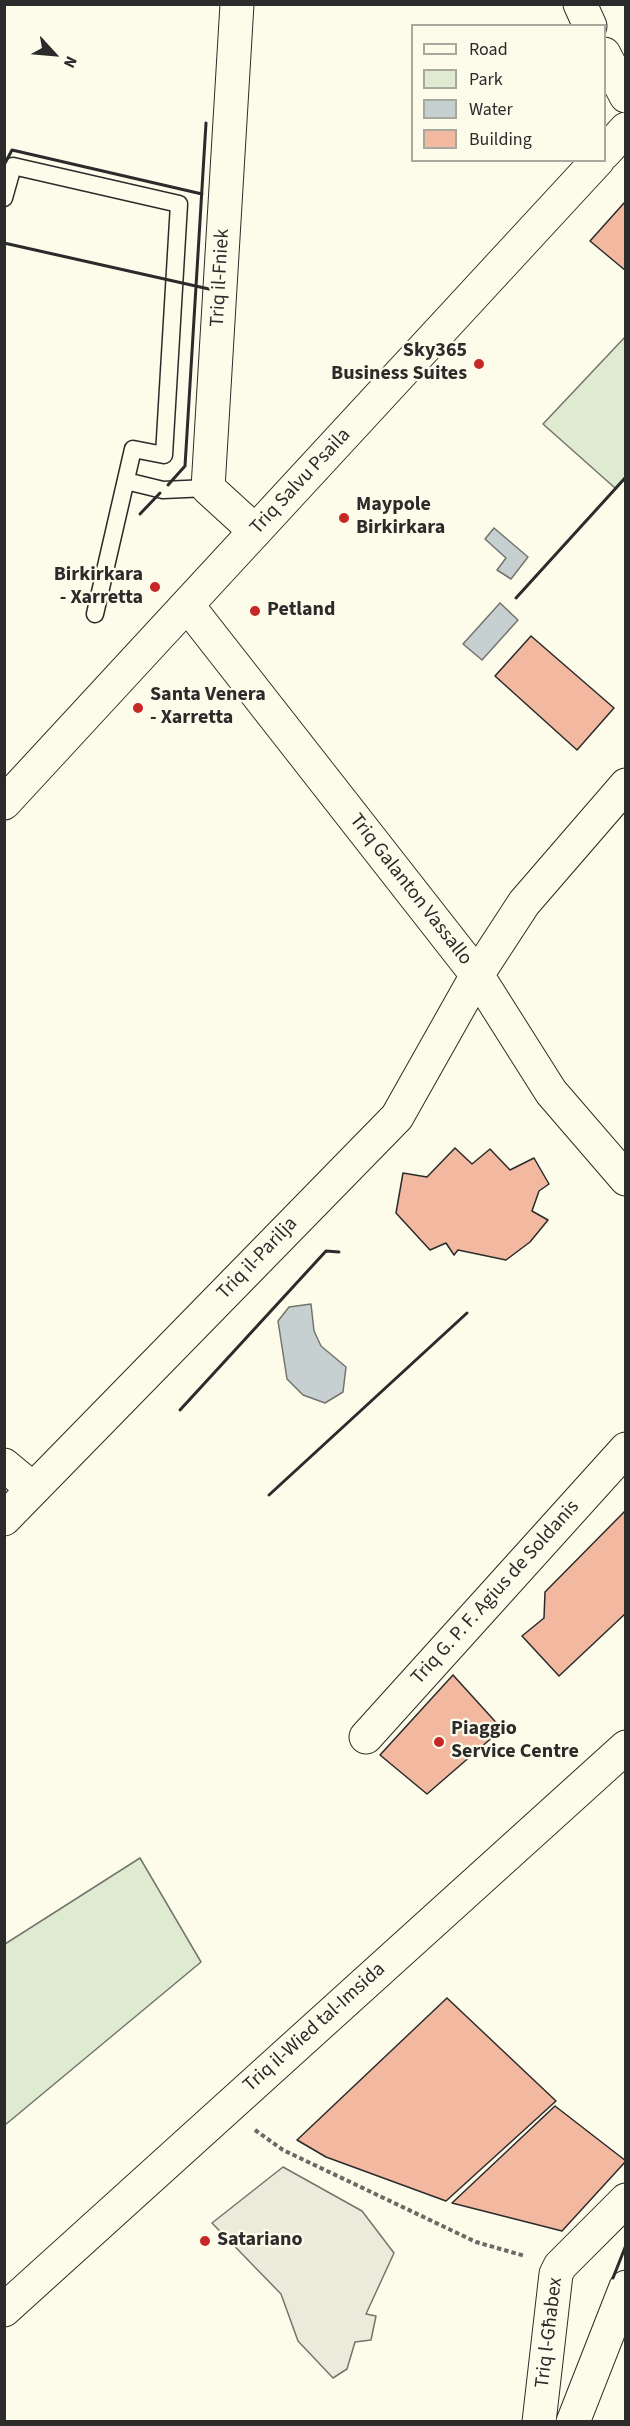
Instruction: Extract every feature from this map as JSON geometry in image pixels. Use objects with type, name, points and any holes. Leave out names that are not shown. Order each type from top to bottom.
[{"type":"street","name":"Triq il-Fniek","points":[[208,488],[237,4]]},
{"type":"street","points":[[580,4],[590,24]]},
{"type":"street","points":[[606,58],[626,96]]},
{"type":"street","name":"Triq Salvu Psaila","points":[[4,803],[596,162]]},
{"type":"street","points":[[208,488],[255,531]]},
{"type":"street","name":"Triq Galanton Vassallo","points":[[188,606],[477,975],[551,1092],[626,1179]]},
{"type":"street","name":"Triq il-Parilja","points":[[4,1519],[397,1117],[477,975],[524,903],[626,784]]},
{"type":"street","name":"Triq G. P. F. Agius de Soldanis","points":[[366,1737],[626,1449]]},
{"type":"street","points":[[4,1465],[33,1489]]},
{"type":"street","name":"Triq il-Wied tal-Imsida","points":[[4,2310],[626,1747]]},
{"type":"street","name":"Triq l-Għabex","points":[[540,2421],[556,2274],[560,2266],[626,2200]]},
{"type":"street","points":[[573,2421],[626,2287]]},
{"type":"lane","points":[[4,198],[13,166],[179,204],[164,455],[134,449],[94,614]]},
{"type":"lane","points":[[126,481],[163,490],[208,488]]},
{"type":"path","points":[[226,2109],[284,2150],[466,2237],[560,2266]]},
{"type":"green space","points":[[625,337],[625,477],[615,488],[543,424]]},
{"type":"green space","points":[[140,1858],[201,1962],[5,2125],[5,1944]]},
{"type":"shaded area","points":[[283,2167],[362,2211],[394,2253],[366,2314],[376,2316],[371,2340],[355,2342],[347,2369],[333,2378],[298,2341],[281,2294],[212,2223]]},
{"type":"water","points":[[494,528],[528,557],[511,579],[497,570],[506,558],[485,539]]},
{"type":"water","points":[[500,603],[518,620],[482,660],[463,644]]},
{"type":"water","points":[[311,1304],[314,1331],[321,1346],[346,1367],[343,1392],[325,1403],[303,1395],[287,1379],[278,1321],[289,1307]]},
{"type":"building","points":[[624,203],[626,204],[626,271],[590,241]]},
{"type":"building","points":[[531,636],[614,708],[577,750],[495,676]]},
{"type":"building","points":[[455,1148],[472,1164],[490,1149],[510,1170],[534,1158],[549,1184],[539,1191],[532,1211],[548,1220],[530,1242],[506,1260],[458,1250],[454,1255],[446,1243],[430,1250],[396,1213],[403,1173],[427,1177]]},
{"type":"building","points":[[626,1510],[626,1613],[559,1676],[522,1636],[544,1618],[545,1592]]},
{"type":"building","name":"Piaggio Service Centre","points":[[453,1675],[502,1729],[427,1794],[380,1755]]},
{"type":"building","points":[[447,1998],[556,2101],[446,2201],[326,2157],[297,2140]]},
{"type":"building","points":[[555,2106],[626,2161],[562,2231],[452,2203]]},
{"type":"wall","points":[[168,485],[185,466],[206,123]]},
{"type":"wall","points":[[4,165],[12,150],[202,194]]},
{"type":"wall","points":[[4,243],[209,289]]},
{"type":"wall","points":[[516,598],[626,477]]},
{"type":"wall","points":[[140,514],[160,493]]},
{"type":"wall","points":[[180,1410],[326,1251],[339,1252]]},
{"type":"wall","points":[[269,1495],[467,1313]]},
{"type":"wall","points":[[613,2278],[626,2245]]},
{"type":"place","name":"Sky365 Business Suites","points":[[479,364]]},
{"type":"place","name":"Maypole Birkirkara","points":[[344,518]]},
{"type":"place","name":"Birkirkara - Xarretta","points":[[155,587]]},
{"type":"place","name":"Petland","points":[[255,611]]},
{"type":"place","name":"Santa Venera - Xarretta","points":[[138,708]]},
{"type":"place","name":"Piaggio Service Centre","points":[[439,1742]]},
{"type":"place","name":"Satariano","points":[[205,2241]]}]
